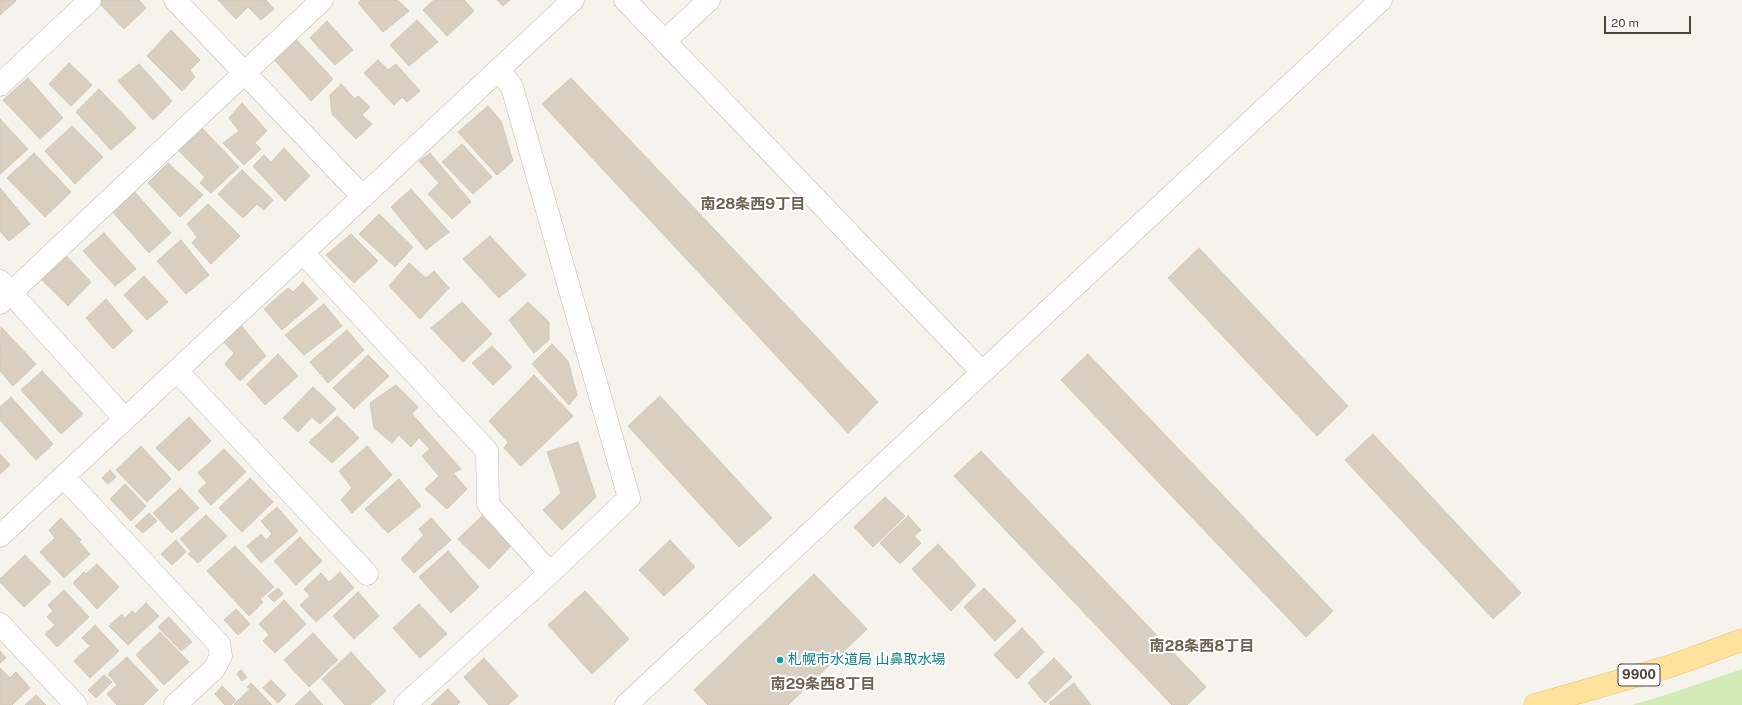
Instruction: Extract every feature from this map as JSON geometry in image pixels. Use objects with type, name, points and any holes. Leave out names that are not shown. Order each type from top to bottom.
[{"type":"main road","name":"9900","points":[[1535,705],[1671,666],[1742,640]]},
{"type":"street","points":[[0,84],[90,0]]},
{"type":"street","points":[[175,0],[363,197]]},
{"type":"street","points":[[125,419],[4,292],[322,0]]},
{"type":"street","points":[[0,536],[573,0]]},
{"type":"street","points":[[625,0],[982,372]]},
{"type":"street","points":[[665,41],[709,0]]},
{"type":"street","points":[[626,705],[1381,0]]},
{"type":"street","points":[[405,705],[630,498],[512,87],[499,70]]},
{"type":"street","points":[[303,253],[487,451],[488,504],[550,573]]},
{"type":"street","points":[[177,371],[367,574]]},
{"type":"street","points":[[64,477],[219,644],[222,656],[214,669],[175,705]]},
{"type":"street","points":[[0,624],[76,705]]},
{"type":"green space","points":[[1742,669],[1742,705],[1632,705],[1672,693]]},
{"type":"building","points":[[0,0],[15,0],[16,1],[0,15]]},
{"type":"building","points":[[99,0],[139,0],[146,8],[124,29],[98,2]]},
{"type":"building","points":[[218,0],[266,0],[274,9],[261,20],[248,7],[236,19]]},
{"type":"building","points":[[361,0],[398,0],[409,11],[383,32],[358,3]]},
{"type":"building","points":[[434,0],[464,0],[474,11],[447,36],[423,10]]},
{"type":"building","points":[[497,0],[510,0],[503,6]]},
{"type":"building","points":[[417,20],[438,42],[409,66],[390,45]]},
{"type":"building","points":[[327,21],[353,50],[335,65],[310,38]]},
{"type":"building","points":[[171,30],[200,60],[190,70],[195,77],[182,91],[147,56]]},
{"type":"building","points":[[292,35],[333,79],[311,101],[270,55]]},
{"type":"building","points":[[378,60],[388,70],[396,64],[420,91],[407,102],[402,97],[394,105],[364,73]]},
{"type":"building","points":[[69,63],[92,85],[71,106],[49,84]]},
{"type":"building","points":[[139,64],[172,101],[153,120],[118,81]]},
{"type":"building","points":[[28,78],[63,118],[40,139],[3,100]]},
{"type":"building","points":[[571,78],[878,402],[848,433],[542,104]]},
{"type":"building","points":[[341,84],[355,99],[358,96],[370,107],[362,115],[372,124],[356,139],[332,114],[330,95]]},
{"type":"building","points":[[99,89],[136,128],[111,150],[76,112]]},
{"type":"building","points":[[242,103],[267,131],[255,143],[261,149],[244,165],[223,143],[239,131],[229,118]]},
{"type":"building","points":[[488,106],[501,121],[513,161],[497,175],[458,132]]},
{"type":"building","points":[[0,119],[28,149],[0,174]]},
{"type":"building","points":[[72,126],[103,157],[75,184],[45,151]]},
{"type":"building","points":[[202,128],[239,167],[211,193],[200,183],[205,177],[178,150]]},
{"type":"building","points":[[462,144],[492,177],[473,194],[442,162]]},
{"type":"building","points":[[284,148],[310,176],[285,201],[253,166],[264,155],[271,162]]},
{"type":"building","points":[[34,153],[71,192],[45,217],[7,178]]},
{"type":"building","points":[[430,153],[471,202],[452,219],[428,194],[439,183],[419,161]]},
{"type":"building","points":[[168,163],[203,195],[180,217],[148,183]]},
{"type":"building","points":[[242,170],[273,200],[264,210],[257,204],[243,218],[218,194]]},
{"type":"building","points":[[0,188],[30,224],[9,241],[0,231]]},
{"type":"building","points":[[411,189],[449,232],[426,250],[391,207]]},
{"type":"building","points":[[133,190],[171,233],[149,253],[111,210]]},
{"type":"building","points":[[208,204],[240,236],[211,264],[192,243],[197,237],[187,224]]},
{"type":"building","points":[[379,214],[413,247],[395,267],[359,234]]},
{"type":"building","points":[[104,233],[136,269],[115,286],[83,251]]},
{"type":"building","points":[[351,234],[378,261],[354,283],[326,255]]},
{"type":"building","points":[[490,236],[526,275],[499,298],[463,259]]},
{"type":"building","points":[[181,240],[209,275],[186,294],[157,261]]},
{"type":"building","points":[[1199,248],[1348,406],[1317,436],[1168,278]]},
{"type":"building","points":[[61,250],[91,282],[68,306],[37,275]]},
{"type":"building","points":[[409,263],[426,278],[434,271],[449,288],[420,319],[389,286]]},
{"type":"building","points":[[144,276],[168,302],[147,320],[124,295]]},
{"type":"building","points":[[303,282],[318,299],[282,330],[264,309],[288,288],[293,292]]},
{"type":"building","points":[[106,299],[133,331],[113,349],[86,318]]},
{"type":"building","points":[[462,302],[492,334],[463,362],[431,328]]},
{"type":"building","points":[[528,302],[549,322],[549,340],[534,353],[509,320]]},
{"type":"building","points":[[324,304],[342,326],[304,355],[285,335]]},
{"type":"building","points":[[240,324],[266,356],[240,381],[225,364],[234,353],[222,340]]},
{"type":"building","points":[[1,327],[36,364],[13,386],[0,371]]},
{"type":"building","points":[[347,330],[364,350],[328,383],[310,362]]},
{"type":"building","points":[[552,344],[568,361],[577,395],[569,405],[532,364]]},
{"type":"building","points":[[492,346],[512,367],[493,385],[472,363]]},
{"type":"building","points":[[278,354],[298,376],[265,405],[247,384]]},
{"type":"building","points":[[1088,354],[1333,611],[1306,637],[1061,380]]},
{"type":"building","points":[[368,355],[389,376],[354,409],[333,388]]},
{"type":"building","points":[[42,371],[83,414],[61,434],[21,390]]},
{"type":"building","points":[[534,375],[573,416],[521,466],[504,448],[508,442],[489,421]]},
{"type":"building","points":[[396,385],[418,407],[412,414],[461,469],[453,473],[467,489],[447,509],[425,489],[439,476],[422,456],[430,449],[419,438],[411,447],[399,435],[392,443],[374,428],[370,403]]},
{"type":"building","points":[[313,387],[336,409],[320,424],[312,417],[298,432],[283,418]]},
{"type":"building","points":[[660,396],[772,518],[739,547],[628,426]]},
{"type":"building","points":[[11,397],[53,444],[36,460],[0,420],[0,407]]},
{"type":"building","points":[[337,416],[359,438],[332,463],[309,442]]},
{"type":"building","points":[[189,417],[211,441],[179,471],[156,448]]},
{"type":"building","points":[[1373,434],[1521,593],[1493,619],[1345,460]]},
{"type":"building","points":[[578,442],[596,497],[562,530],[543,510],[561,493],[547,452]]},
{"type":"building","points":[[141,446],[171,479],[147,502],[116,470]]},
{"type":"building","points":[[367,446],[392,475],[352,513],[341,500],[352,488],[339,471]]},
{"type":"building","points":[[224,449],[246,472],[211,505],[198,491],[207,483],[198,473]]},
{"type":"building","points":[[981,451],[1206,687],[1187,705],[1172,705],[954,476]]},
{"type":"building","points":[[0,454],[10,465],[0,474]]},
{"type":"building","points":[[110,470],[116,477],[108,484],[102,478]]},
{"type":"building","points":[[250,478],[273,502],[242,532],[219,508]]},
{"type":"building","points":[[399,479],[421,506],[388,533],[365,509]]},
{"type":"building","points":[[125,484],[146,506],[131,521],[110,499]]},
{"type":"building","points":[[180,488],[199,508],[172,533],[153,513]]},
{"type":"building","points":[[885,497],[905,516],[873,547],[854,527]]},
{"type":"building","points":[[277,507],[298,531],[261,563],[247,546],[261,534],[266,540],[272,534],[261,521]]},
{"type":"building","points":[[149,513],[157,521],[143,533],[135,526]]},
{"type":"building","points":[[206,515],[227,536],[198,563],[188,554],[191,551],[180,539]]},
{"type":"building","points":[[482,516],[511,546],[489,569],[458,539]]},
{"type":"building","points":[[908,516],[921,530],[914,536],[921,543],[900,564],[880,543]]},
{"type":"building","points":[[61,518],[81,540],[79,542],[90,554],[64,578],[40,552],[55,538],[49,530]]},
{"type":"building","points":[[431,518],[451,540],[414,573],[401,559],[424,535],[419,529]]},
{"type":"building","points":[[300,537],[322,561],[296,585],[274,561]]},
{"type":"building","points":[[176,540],[186,552],[172,565],[161,554]]},
{"type":"building","points":[[670,540],[695,567],[664,596],[639,570]]},
{"type":"building","points":[[938,544],[976,585],[951,611],[912,569]]},
{"type":"building","points":[[235,546],[274,587],[260,599],[263,602],[249,616],[207,571]]},
{"type":"building","points":[[448,551],[479,587],[451,613],[419,577]]},
{"type":"building","points":[[25,555],[51,582],[24,607],[0,582],[0,579]]},
{"type":"building","points":[[97,564],[119,587],[97,609],[73,583],[84,572],[86,574]]},
{"type":"building","points":[[340,572],[354,588],[316,622],[300,605],[310,596],[304,589],[321,573],[329,582]]},
{"type":"building","name":"札幌市水道局 山鼻取水場","points":[[814,574],[867,629],[788,705],[708,705],[694,690]]},
{"type":"building","points":[[278,588],[283,594],[274,602],[268,596]]},
{"type":"building","points":[[984,588],[1016,621],[995,641],[964,607]]},
{"type":"building","points":[[64,590],[89,617],[57,647],[45,634],[55,625],[47,617],[53,611],[48,605]]},
{"type":"building","points":[[585,591],[629,639],[592,674],[548,625]]},
{"type":"building","points":[[358,592],[379,616],[354,639],[333,616]]},
{"type":"building","points":[[284,600],[306,624],[275,653],[263,641],[269,635],[259,624]]},
{"type":"building","points":[[146,603],[159,616],[128,645],[109,626],[122,614],[125,618],[132,611],[135,614]]},
{"type":"building","points":[[419,604],[447,634],[420,658],[393,628]]},
{"type":"building","points":[[236,609],[250,624],[238,635],[224,620]]},
{"type":"building","points":[[169,617],[192,642],[181,651],[158,627]]},
{"type":"building","points":[[95,625],[119,651],[90,678],[74,661],[90,646],[82,638]]},
{"type":"building","points":[[1022,628],[1044,652],[1017,679],[994,655]]},
{"type":"building","points":[[160,632],[189,662],[164,685],[136,655]]},
{"type":"building","points":[[313,633],[338,660],[309,687],[284,660]]},
{"type":"building","points":[[0,651],[6,658],[0,663]]},
{"type":"building","points":[[351,652],[386,691],[370,705],[345,705],[322,679]]},
{"type":"building","points":[[127,657],[158,690],[143,705],[117,705],[107,694],[117,685],[108,674]]},
{"type":"building","points":[[484,658],[518,696],[508,705],[489,705],[464,677]]},
{"type":"building","points":[[1054,658],[1072,677],[1045,703],[1028,683]]},
{"type":"building","points":[[0,668],[10,678],[16,672],[30,688],[12,705],[0,705]]},
{"type":"building","points":[[241,670],[247,677],[242,681],[237,674]]},
{"type":"building","points":[[104,675],[112,682],[96,698],[88,690]]},
{"type":"building","points":[[271,680],[286,695],[278,703],[263,688]]},
{"type":"building","points":[[251,683],[272,705],[234,704],[250,689],[247,687]]},
{"type":"building","points":[[1074,683],[1091,705],[1051,705],[1049,703]]},
{"type":"building","points":[[222,686],[236,700],[231,705],[225,705],[215,694]]},
{"type":"building","points":[[448,689],[460,702],[457,705],[431,705]]},
{"type":"building","points":[[310,691],[323,705],[295,705]]},
{"type":"building","points":[[36,695],[46,705],[25,705]]},
{"type":"place","name":"札幌市水道局 山鼻取水場","points":[[780,660]]},
{"type":"district","name":"南28条西9丁目","points":[[753,204]]},
{"type":"district","name":"南28条西8丁目","points":[[1202,646]]},
{"type":"district","name":"南29条西8丁目","points":[[823,684]]}]
